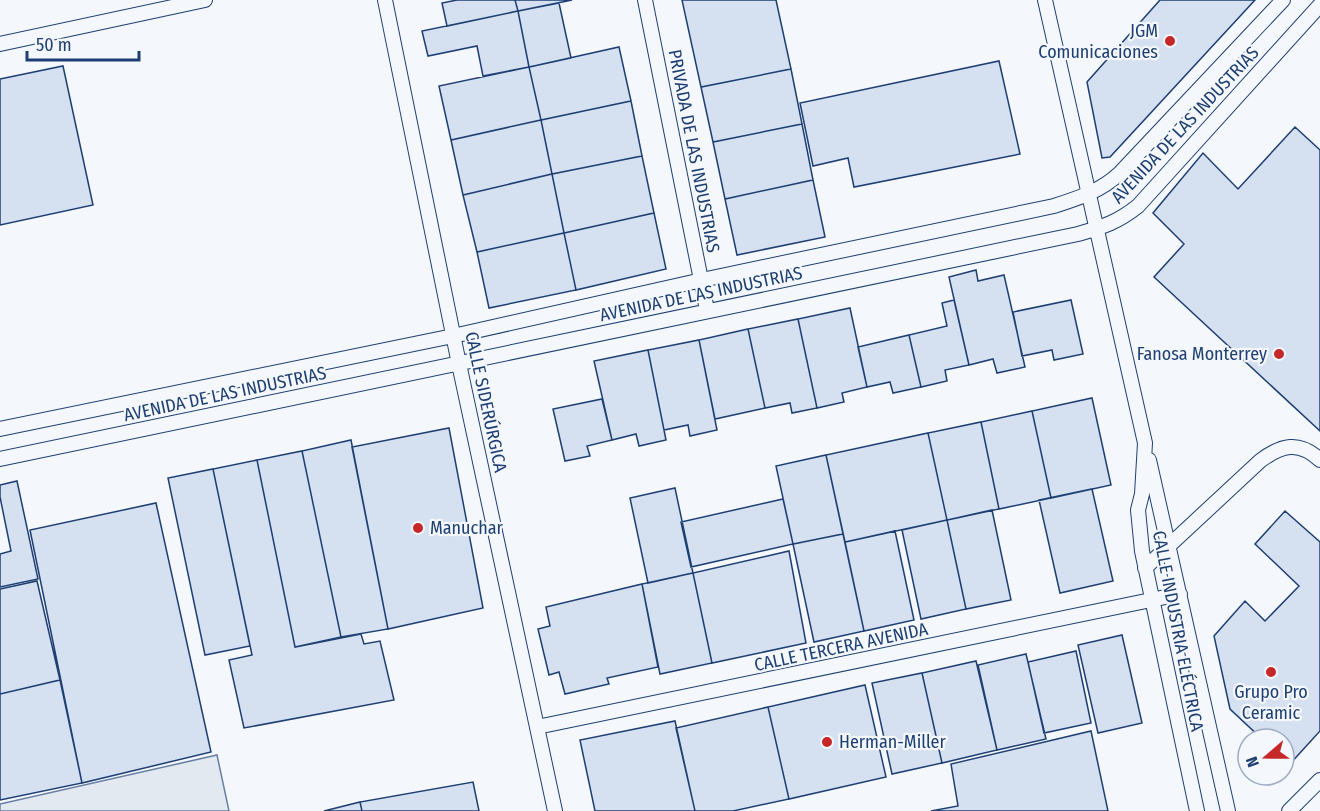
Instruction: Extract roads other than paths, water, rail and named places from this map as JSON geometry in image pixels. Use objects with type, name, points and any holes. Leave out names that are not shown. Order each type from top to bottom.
[{"type":"street","points":[[0,44],[205,0]]},
{"type":"street","name":"CALLE SIDERÚRGICA","points":[[385,0],[453,336],[555,811]]},
{"type":"street","name":"PRIVADA DE LAS INDUSTRIAS","points":[[645,0],[707,310]]},
{"type":"street","name":"CALLE INDUSTRIA ELÉCTRICA","points":[[1045,0],[1145,443],[1143,484],[1138,510],[1139,533],[1197,811]]},
{"type":"street","name":"AVENIDA DE LAS INDUSTRIAS","points":[[0,429],[453,336],[702,280],[1054,206],[1090,194],[1108,184],[1120,173],[1283,0]]},
{"type":"street","name":"AVENIDA DE LAS INDUSTRIAS","points":[[0,459],[1098,228],[1121,220],[1138,206],[1320,5]]},
{"type":"street","points":[[1145,443],[1228,811]]},
{"type":"street","points":[[1145,568],[1271,452],[1281,448],[1296,447],[1313,453],[1320,460]]},
{"type":"street","name":"CALLE TERCERA AVENIDA","points":[[537,727],[1152,602],[1180,594]]},
{"type":"street","points":[[1289,811],[1320,780]]},
{"type":"place","name":"JGM Comunicaciones","points":[[1170,41]]},
{"type":"place","name":"Fanosa Monterrey","points":[[1279,354]]},
{"type":"place","name":"Manuchar","points":[[418,528]]},
{"type":"place","name":"Grupo Pro Ceramic","points":[[1271,672]]},
{"type":"place","name":"Herman-Miller","points":[[827,742]]}]
